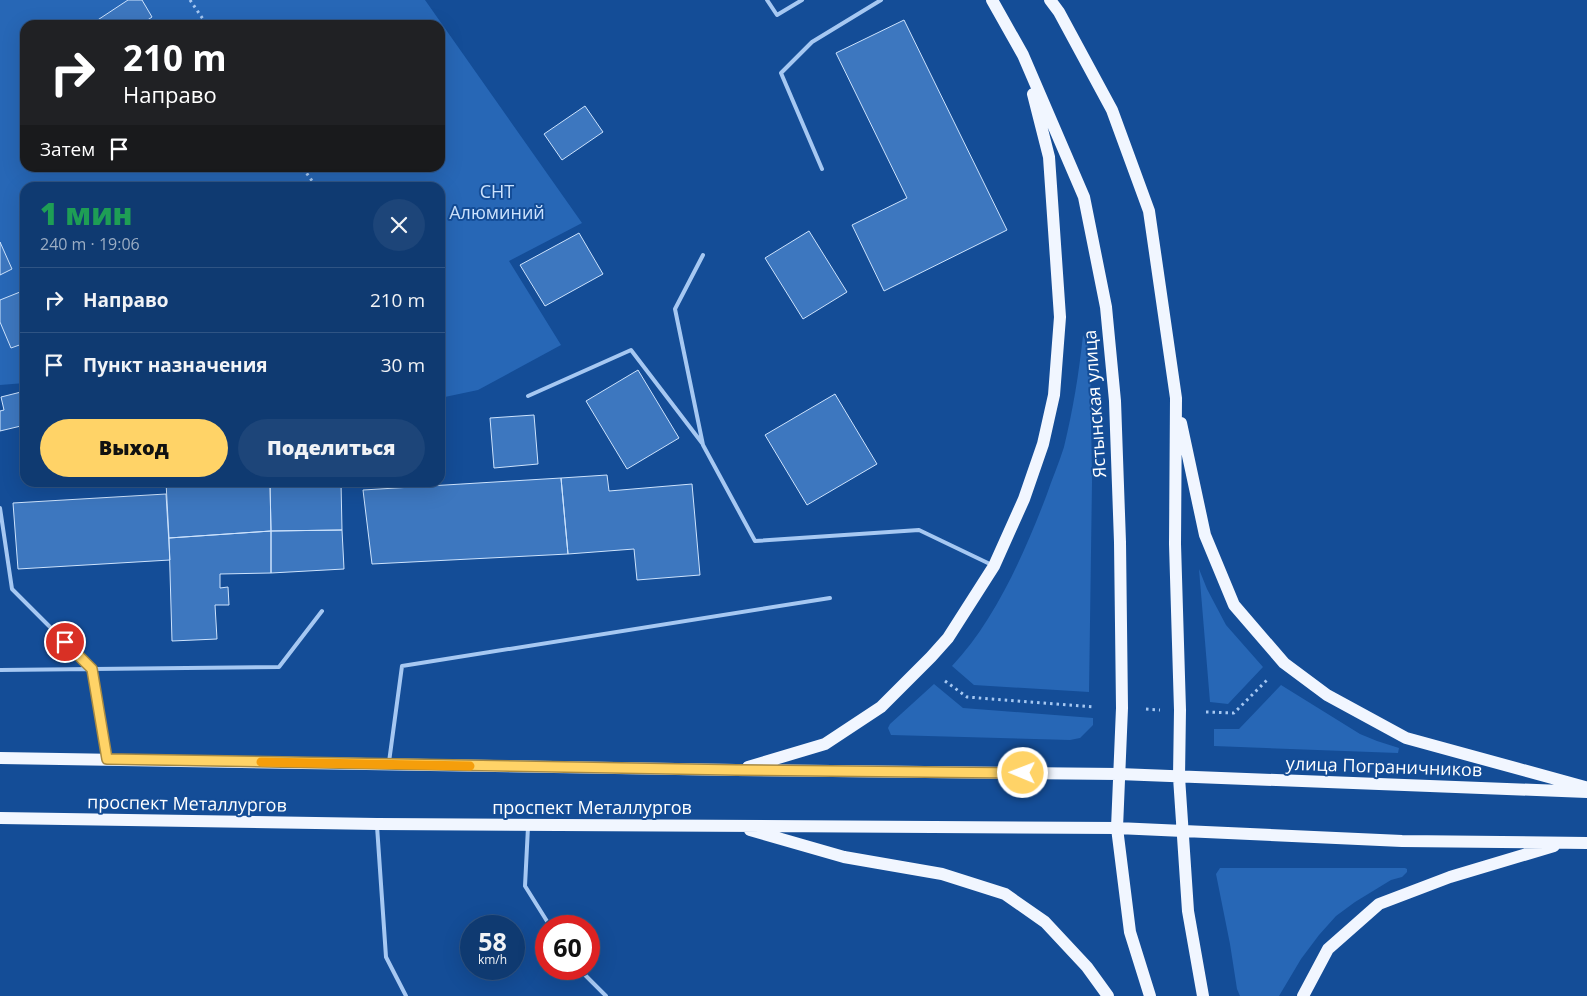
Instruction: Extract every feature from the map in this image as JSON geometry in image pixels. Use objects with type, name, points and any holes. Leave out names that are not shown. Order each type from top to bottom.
[{"type":"main road","name":"Ястынская улица","points":[[992,0],[1023,55],[1084,197],[1106,307],[1116,401],[1120,532],[1122,708],[1117,828],[1130,932],[1150,996]]},
{"type":"main road","points":[[1050,0],[1112,110],[1149,211],[1176,398],[1205,535],[1234,605],[1284,663],[1327,695],[1406,738],[1587,788]]},
{"type":"main road","points":[[736,770],[826,744],[881,707],[948,638],[994,566],[1024,499],[1043,444],[1054,395],[1060,317],[1049,157],[1023,55]]},
{"type":"main road","points":[[1176,398],[1176,544],[1180,710],[1179,777],[1188,911],[1203,996]]},
{"type":"main road","points":[[0,758],[1119,774],[1179,777]]},
{"type":"main road","name":"улица Пограничников","points":[[1179,777],[1587,792]]},
{"type":"main road","name":"проспект Металлургов","points":[[0,818],[377,824],[1117,828],[1183,832]]},
{"type":"main road","points":[[736,826],[844,857],[942,874],[1005,894],[1045,922],[1087,967],[1108,996]]},
{"type":"main road","points":[[1183,832],[1402,841],[1587,843]]},
{"type":"main road","points":[[1303,996],[1328,949],[1379,904],[1450,877],[1566,843]]},
{"type":"lane","points":[[767,0],[777,16],[802,0]]},
{"type":"lane","points":[[822,169],[781,73],[812,42],[881,0]]},
{"type":"lane","points":[[703,255],[676,309],[703,445]]},
{"type":"lane","points":[[528,396],[631,350],[703,445],[755,541],[920,530],[994,566]]},
{"type":"lane","points":[[0,508],[12,589],[92,669],[107,759]]},
{"type":"lane","points":[[389,764],[402,666],[830,598]]},
{"type":"lane","points":[[0,670],[279,667],[322,611]]},
{"type":"lane","points":[[377,824],[386,957],[406,996]]},
{"type":"lane","points":[[528,825],[525,886],[543,915]]},
{"type":"lane","points":[[590,980],[606,996]]},
{"type":"path","points":[[190,0],[204,20]]},
{"type":"path","points":[[1206,712],[1234,713],[1275,673]]},
{"type":"path","points":[[945,681],[967,697],[1094,707]]},
{"type":"path","points":[[1146,709],[1161,710]]},
{"type":"green space","name":"СНТ Алюминий","points":[[0,0],[425,0],[439,20],[20,20],[20,172],[445,172],[445,28],[582,223],[509,261],[561,345],[478,390],[445,397],[445,182],[20,182],[20,383],[0,385]]},
{"type":"green space","points":[[1083,335],[1090,351],[1092,482],[1089,692],[974,685],[952,666],[968,648],[995,607],[1019,562],[1047,494],[1064,447],[1080,363]]},
{"type":"green space","points":[[1199,569],[1226,625],[1263,667],[1228,704],[1210,702]]},
{"type":"green space","points":[[934,684],[963,708],[1093,718],[1093,725],[1080,738],[1070,740],[891,735],[888,728],[890,724]]},
{"type":"green space","points":[[1281,685],[1360,734],[1399,748],[1398,753],[1214,746],[1214,729],[1239,729]]},
{"type":"green space","points":[[1220,868],[1405,868],[1407,872],[1402,877],[1391,880],[1355,902],[1336,916],[1301,959],[1279,996],[1240,996],[1237,989],[1216,874]]},
{"type":"building","points":[[128,0],[142,0],[152,17],[148,20],[98,20]]},
{"type":"building","points":[[904,20],[1007,230],[884,291],[852,225],[907,198],[836,53]]},
{"type":"building","points":[[585,106],[603,132],[562,160],[544,134]]},
{"type":"building","points":[[809,231],[847,292],[803,319],[765,258]]},
{"type":"building","points":[[579,233],[603,274],[545,306],[520,265]]},
{"type":"building","points":[[0,242],[12,269],[0,275]]},
{"type":"building","points":[[20,292],[20,345],[11,348],[0,322],[0,300]]},
{"type":"building","points":[[638,370],[679,438],[627,469],[586,401]]},
{"type":"building","points":[[20,392],[20,426],[0,431],[0,411],[4,410],[1,397]]},
{"type":"building","points":[[835,394],[877,464],[807,505],[765,435]]},
{"type":"building","points":[[534,415],[538,464],[494,468],[490,418]]},
{"type":"building","points":[[607,475],[609,491],[692,484],[700,575],[637,580],[634,549],[568,554],[561,478]]},
{"type":"building","points":[[561,478],[568,554],[372,564],[363,490],[445,487],[445,485]]},
{"type":"building","points":[[166,487],[270,487],[271,531],[169,538]]},
{"type":"building","points":[[270,487],[341,487],[342,530],[271,531]]},
{"type":"building","points":[[166,494],[170,560],[18,569],[13,503]]},
{"type":"building","points":[[342,530],[344,569],[271,573],[271,531]]},
{"type":"building","points":[[271,531],[271,573],[220,574],[220,588],[228,587],[229,605],[215,605],[217,639],[172,641],[169,538]]},
{"type":"slow traffic","points":[[261,762],[470,766]]},
{"type":"route","points":[[65,642],[92,669],[107,759],[1023,773]]}]
